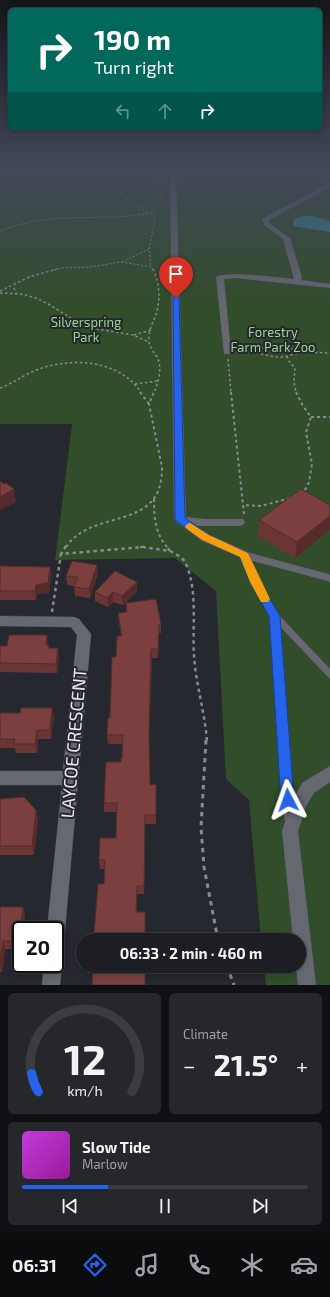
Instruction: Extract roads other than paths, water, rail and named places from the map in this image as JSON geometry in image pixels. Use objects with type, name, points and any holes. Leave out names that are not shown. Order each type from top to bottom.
[{"type":"street","points":[[174,217],[180,520]]},
{"type":"street","points":[[269,217],[265,219],[266,224],[286,238],[298,277],[297,282]]},
{"type":"street","points":[[227,352],[220,276],[236,276],[330,286]]},
{"type":"street","points":[[180,520],[205,523],[239,522]]},
{"type":"street","points":[[180,520],[206,538],[244,555]]},
{"type":"street","name":"LAYCOE CRESCENT","points":[[0,621],[74,622],[84,634],[57,921]]},
{"type":"street","points":[[307,985],[290,831],[300,802],[308,788],[329,776]]},
{"type":"street","points":[[0,778],[70,778]]},
{"type":"street","points":[[51,985],[52,973]]},
{"type":"lane","points":[[244,555],[330,578]]},
{"type":"lane","points":[[244,555],[255,582],[275,616],[330,674]]},
{"type":"lane","points":[[275,616],[290,831]]},
{"type":"water","points":[[316,217],[330,221],[330,232],[293,226],[295,218]]},
{"type":"park label","name":"Silverspring Park","points":[[86,330]]},
{"type":"park label","name":"Forestry Farm Park Zoo","points":[[273,340]]}]
